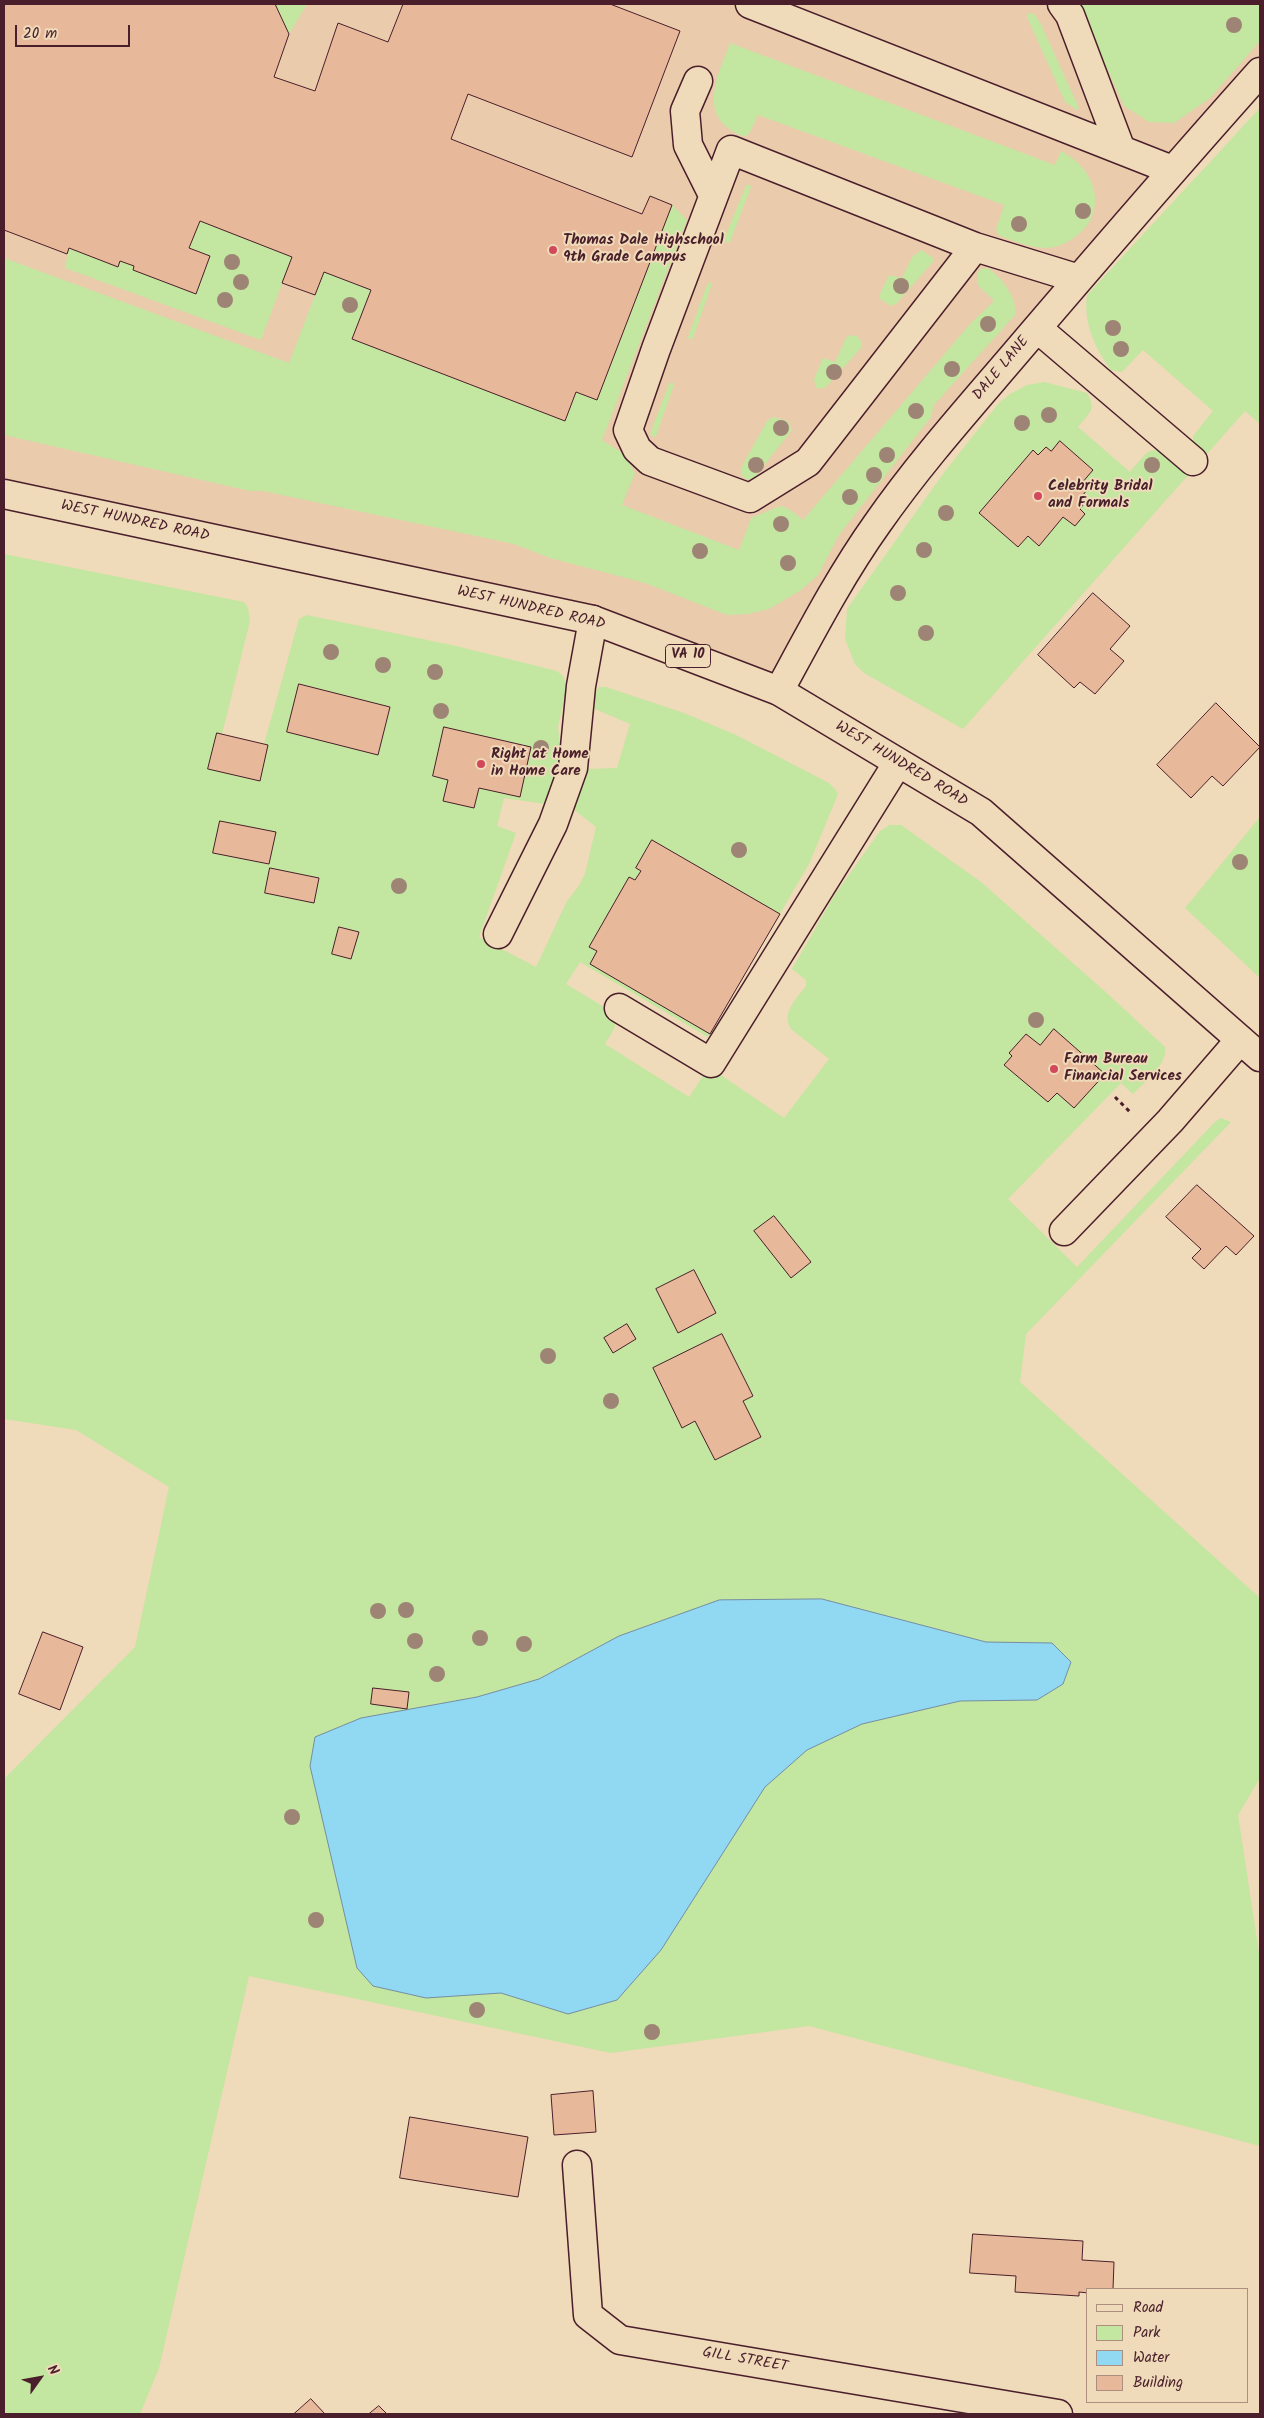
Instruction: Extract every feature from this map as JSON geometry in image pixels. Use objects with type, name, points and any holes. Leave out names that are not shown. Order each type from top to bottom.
[{"type":"street","points":[[750,4],[1172,170]]},
{"type":"street","points":[[1062,4],[1070,15],[1121,150]]},
{"type":"street","name":"DALE LANE","points":[[779,691],[828,602],[877,524],[950,431],[1037,328],[1172,170],[1260,72]]},
{"type":"street","points":[[698,81],[685,111],[688,145],[713,195]]},
{"type":"street","points":[[975,247],[808,462],[750,498],[650,461],[636,449],[628,430],[731,150],[975,247],[1079,279]]},
{"type":"street","points":[[1037,328],[1193,461]]},
{"type":"street","name":"WEST HUNDRED ROAD","points":[[4,494],[593,620],[779,691],[981,812],[1260,1057]]},
{"type":"street","points":[[498,934],[553,824],[573,768],[581,686],[593,620]]},
{"type":"street","points":[[619,1008],[711,1063],[898,764]]},
{"type":"street","points":[[1064,1231],[1170,1121],[1240,1040]]},
{"type":"street","name":"GILL STREET","points":[[577,2166],[588,2315],[620,2340],[1058,2414]]},
{"type":"shaded area","name":"Thomas Dale Highschool 9th Grade Campus","points":[[4,4],[1260,4],[1260,70],[945,430],[779,691],[591,616],[4,490]]},
{"type":"green space","points":[[275,4],[307,4],[289,34]]},
{"type":"green space","points":[[1078,4],[1260,4],[1260,41],[1210,98],[1174,123],[1149,122],[1124,106]]},
{"type":"green space","points":[[1028,13],[1034,14],[1041,24],[1079,108],[1077,110],[1065,102],[1027,17]]},
{"type":"green space","points":[[730,43],[1055,165],[1061,151],[1086,172],[1093,185],[1095,199],[1093,212],[1087,225],[1077,236],[1061,245],[1045,248],[1029,246],[998,235],[996,229],[1004,205],[758,115],[746,136],[736,134],[720,119],[715,109],[714,98],[718,75]]},
{"type":"green space","points":[[1260,108],[1260,424],[1245,411],[963,729],[864,673],[855,664],[845,639],[847,609],[943,474],[998,404],[1010,394],[1027,385],[1044,382],[1087,393],[1091,408],[1078,427],[1130,472],[1144,456],[1154,450],[1164,455],[1180,469],[1197,448],[1193,436],[1213,411],[1143,350],[1122,372],[1111,370],[1095,344],[1092,335],[1087,315],[1087,295]]},
{"type":"green space","points":[[749,184],[751,187],[730,242],[727,243],[724,239],[746,186]]},
{"type":"green space","points":[[672,205],[687,220],[602,440],[624,454],[635,473],[622,505],[739,550],[751,518],[780,506],[789,509],[803,520],[970,324],[994,301],[978,283],[977,279],[980,269],[988,268],[998,277],[1008,288],[1014,302],[1015,315],[934,405],[931,417],[839,535],[818,575],[801,590],[769,609],[748,614],[727,615],[645,583],[550,558],[514,544],[263,491],[250,491],[4,435],[4,258],[289,363],[324,272],[371,290],[352,339],[565,421],[576,392],[597,400]]},
{"type":"green space","points":[[200,221],[292,257],[261,340],[65,268],[69,248],[118,267],[120,261],[134,266],[133,270],[196,294],[210,257],[189,248]]},
{"type":"green space","points":[[921,250],[933,258],[933,262],[897,303],[891,306],[880,299],[880,294],[889,275],[902,278],[912,257]]},
{"type":"green space","points":[[710,282],[712,284],[693,338],[690,340],[688,337],[707,285]]},
{"type":"green space","points":[[850,335],[857,336],[861,341],[861,348],[825,388],[816,388],[814,379],[823,358],[835,362],[846,338]]},
{"type":"green space","points":[[672,382],[674,385],[656,436],[653,437],[650,434],[669,384]]},
{"type":"green space","points":[[773,417],[788,421],[792,430],[755,477],[750,480],[744,478],[741,474],[741,468],[767,421]]},
{"type":"green space","points":[[4,554],[244,602],[248,608],[250,621],[220,742],[261,755],[299,619],[307,615],[456,646],[557,671],[563,676],[567,687],[558,727],[561,756],[551,801],[545,804],[504,798],[497,826],[516,833],[479,937],[536,967],[567,901],[585,874],[596,827],[572,808],[588,769],[617,768],[630,724],[595,709],[593,697],[599,687],[606,687],[684,713],[736,735],[829,783],[838,794],[810,862],[708,1037],[580,962],[566,984],[612,1012],[615,1025],[605,1044],[689,1097],[707,1070],[715,1071],[784,1118],[829,1059],[791,1029],[788,1023],[791,1006],[806,986],[806,980],[792,969],[834,896],[880,831],[890,825],[901,825],[981,882],[1165,1047],[1163,1060],[1149,1079],[1133,1094],[1121,1083],[1008,1199],[1077,1267],[1215,1122],[1221,1118],[1231,1122],[1026,1334],[1020,1382],[1260,1598],[1260,1778],[1238,1815],[1260,1959],[1260,2146],[809,2026],[611,2053],[249,1976],[159,2368],[140,2414],[4,2414],[4,1779],[135,1647],[169,1487],[76,1430],[4,1419]]},
{"type":"green space","points":[[1260,817],[1260,978],[1185,908]]},
{"type":"water","points":[[822,1599],[986,1642],[1052,1643],[1071,1662],[1063,1684],[1037,1700],[960,1701],[862,1724],[807,1750],[765,1787],[661,1950],[617,2000],[568,2014],[501,1993],[426,1998],[373,1986],[357,1968],[310,1766],[315,1737],[361,1718],[477,1697],[539,1679],[619,1636],[719,1600]]},
{"type":"building","points":[[4,4],[275,4],[289,34],[274,77],[315,91],[338,23],[388,42],[403,4],[610,4],[680,31],[632,157],[468,94],[451,139],[642,214],[650,196],[672,205],[597,400],[576,392],[565,421],[352,339],[371,290],[324,272],[315,295],[282,283],[292,257],[200,221],[189,248],[210,256],[196,294],[133,270],[134,266],[120,261],[118,267],[69,248],[67,254],[4,230]]},
{"type":"building","name":"Celebrity Bridal and Formals","points":[[1060,441],[1093,470],[1081,484],[1087,490],[1078,501],[1083,505],[1080,509],[1085,514],[1075,526],[1063,517],[1039,546],[1028,536],[1018,547],[979,513],[1033,450],[1038,455],[1046,447],[1051,451]]},
{"type":"building","points":[[1093,593],[1130,626],[1110,649],[1124,661],[1095,694],[1080,682],[1074,688],[1038,655]]},
{"type":"building","points":[[299,684],[390,707],[378,755],[287,732]]},
{"type":"building","points":[[1216,703],[1260,747],[1223,786],[1212,776],[1191,798],[1157,765]]},
{"type":"building","name":"Right at Home in Home Care","points":[[444,727],[531,747],[520,797],[479,788],[474,808],[443,801],[448,780],[433,776]]},
{"type":"building","points":[[217,733],[268,745],[260,781],[208,769]]},
{"type":"building","points":[[220,821],[276,832],[269,864],[213,853]]},
{"type":"building","points":[[652,840],[780,914],[710,1034],[590,964],[597,951],[589,947],[629,877],[635,880],[641,871],[636,868]]},
{"type":"building","points":[[270,868],[319,878],[314,903],[265,893]]},
{"type":"building","points":[[339,927],[359,932],[351,959],[332,954]]},
{"type":"building","name":"Farm Bureau Financial Services","points":[[1054,1029],[1105,1074],[1074,1108],[1057,1093],[1048,1102],[1004,1065],[1012,1056],[1009,1053],[1026,1034],[1040,1045]]},
{"type":"building","points":[[1197,1185],[1254,1236],[1236,1255],[1226,1246],[1204,1269],[1192,1258],[1201,1249],[1166,1217]]},
{"type":"building","points":[[774,1216],[811,1262],[791,1278],[754,1231]]},
{"type":"building","points":[[694,1270],[716,1313],[678,1333],[656,1289]]},
{"type":"building","points":[[627,1324],[636,1339],[613,1353],[604,1338]]},
{"type":"building","points":[[722,1334],[753,1396],[743,1401],[761,1437],[715,1460],[695,1421],[682,1428],[653,1368]]},
{"type":"building","points":[[43,1632],[83,1647],[60,1710],[19,1694]]},
{"type":"building","points":[[373,1688],[409,1692],[407,1709],[371,1704]]},
{"type":"building","points":[[593,2091],[596,2132],[554,2135],[551,2095]]},
{"type":"building","points":[[410,2117],[528,2137],[518,2197],[400,2178]]},
{"type":"building","points":[[973,2234],[1083,2241],[1082,2260],[1114,2262],[1113,2288],[1086,2288],[1086,2293],[1079,2292],[1079,2296],[1015,2292],[1016,2276],[970,2273]]},
{"type":"building","points":[[311,2399],[325,2414],[294,2414]]},
{"type":"building","points":[[379,2406],[387,2414],[369,2414]]},
{"type":"place","name":"Thomas Dale Highschool 9th Grade Campus","points":[[553,250]]},
{"type":"place","name":"Celebrity Bridal and Formals","points":[[1038,496]]},
{"type":"place","name":"Right at Home in Home Care","points":[[481,764]]},
{"type":"place","name":"Farm Bureau Financial Services","points":[[1054,1069]]}]
